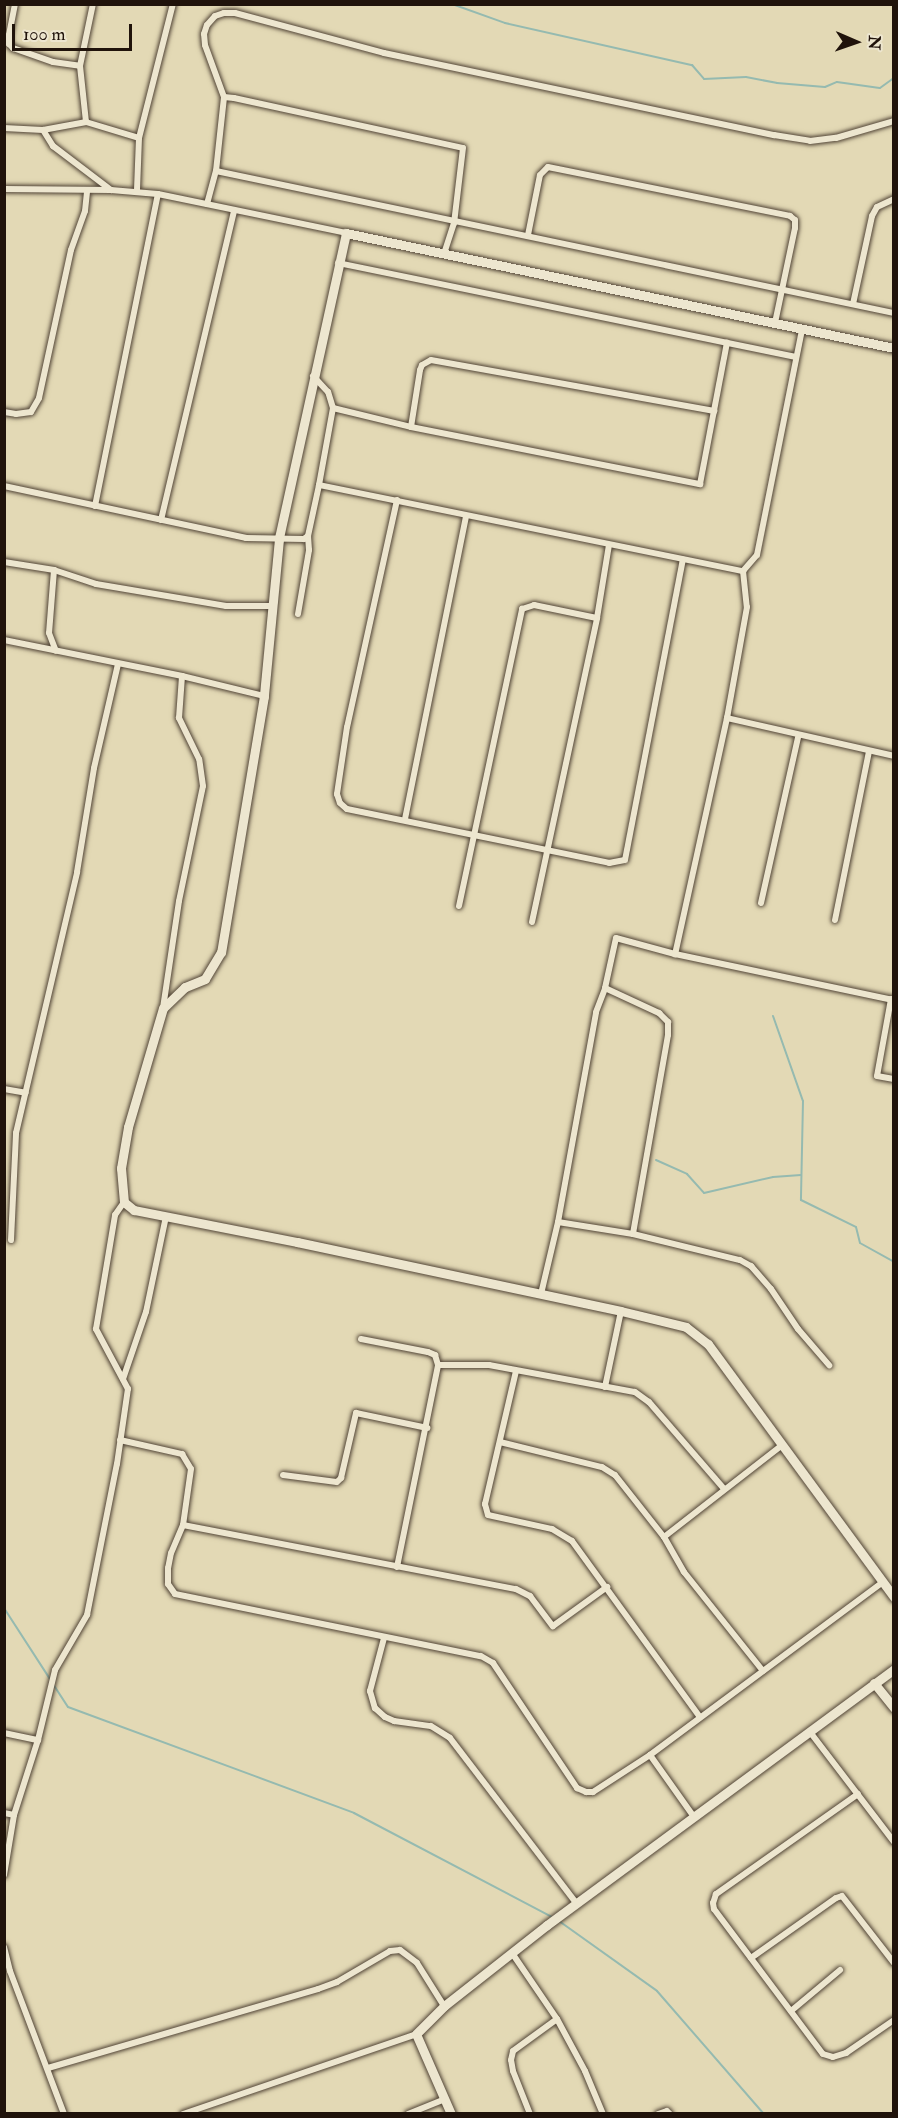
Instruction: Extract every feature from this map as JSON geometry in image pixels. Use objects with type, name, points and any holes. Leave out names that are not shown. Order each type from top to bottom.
[{"type":"street","points":[[15,4],[9,35],[13,48],[53,62],[80,66]]},
{"type":"street","points":[[86,122],[80,66],[93,4]]},
{"type":"street","points":[[137,191],[139,138],[173,4]]},
{"type":"street","points":[[207,204],[216,171],[224,98],[205,45],[204,34],[207,25],[215,16],[224,13],[235,13],[384,52],[810,141],[836,138],[894,122]]},
{"type":"street","points":[[224,98],[463,148],[454,223],[444,254]]},
{"type":"street","points":[[4,128],[43,130],[86,122],[139,138]]},
{"type":"street","points":[[43,130],[53,146],[111,190]]},
{"type":"street","points":[[528,235],[540,175],[548,167],[790,216],[795,220],[795,228],[776,323]]},
{"type":"street","points":[[216,171],[454,223],[528,235],[894,313]]},
{"type":"street","points":[[4,189],[111,190],[158,194],[894,348]]},
{"type":"street","points":[[4,412],[24,414],[36,407],[71,250],[85,211],[87,191]]},
{"type":"street","points":[[95,506],[158,194]]},
{"type":"street","points":[[853,303],[872,216],[877,207],[894,199]]},
{"type":"street","points":[[161,520],[234,210]]},
{"type":"street","points":[[163,1008],[185,987],[205,979],[221,952],[264,696],[279,539],[346,234]]},
{"type":"street","points":[[338,263],[795,357]]},
{"type":"street","points":[[675,954],[727,718],[747,607],[743,571],[757,555],[802,329]]},
{"type":"street","points":[[333,408],[411,427],[700,484],[727,342]]},
{"type":"street","points":[[411,427],[420,370],[422,365],[431,360],[714,411]]},
{"type":"street","points":[[298,614],[309,550],[308,536],[333,408],[328,392],[313,376]]},
{"type":"street","points":[[319,485],[743,571]]},
{"type":"street","points":[[4,486],[246,538],[301,540],[308,536]]},
{"type":"street","points":[[397,500],[347,727],[337,794],[340,803],[347,809],[405,819],[609,863],[622,862],[628,856],[683,560]]},
{"type":"street","points":[[405,819],[466,516]]},
{"type":"street","points":[[532,922],[597,618],[609,545]]},
{"type":"street","points":[[4,562],[54,570],[96,584],[226,606],[273,606]]},
{"type":"street","points":[[54,570],[49,633],[56,651]]},
{"type":"street","points":[[459,906],[522,609],[534,605],[597,618]]},
{"type":"street","points":[[4,640],[182,676],[264,696]]},
{"type":"street","points":[[11,1240],[13,1158],[77,872],[94,768],[118,664]]},
{"type":"street","points":[[4,1875],[14,1815],[38,1740],[55,1670],[87,1615],[110,1503],[128,1396],[123,1379],[96,1329],[100,1291],[115,1215],[124,1202],[121,1167],[128,1127],[163,1008],[179,901],[203,786],[199,759],[179,718],[182,676]]},
{"type":"street","points":[[727,718],[894,756]]},
{"type":"street","points":[[761,903],[798,736]]},
{"type":"street","points":[[835,920],[869,752]]},
{"type":"street","points":[[541,1294],[558,1222],[596,1012],[605,988],[616,938],[675,954],[892,1000],[877,1076],[894,1079]]},
{"type":"street","points":[[605,988],[659,1013],[668,1022],[668,1035],[633,1234]]},
{"type":"street","points":[[4,1089],[26,1093]]},
{"type":"street","points":[[124,1202],[134,1210],[541,1294],[686,1327],[708,1344],[894,1597]]},
{"type":"street","points":[[123,1379],[146,1312],[166,1216]]},
{"type":"street","points":[[558,1222],[633,1234],[730,1256],[750,1266],[829,1365]]},
{"type":"street","points":[[605,1387],[621,1311]]},
{"type":"street","points":[[361,1340],[428,1352],[435,1356],[438,1365],[397,1567]]},
{"type":"street","points":[[438,1365],[489,1365],[635,1392],[643,1396],[724,1489]]},
{"type":"street","points":[[516,1371],[485,1504],[488,1515],[560,1532],[572,1541],[608,1587],[699,1716]]},
{"type":"street","points":[[283,1475],[337,1482],[341,1478],[356,1413],[427,1428]]},
{"type":"street","points":[[120,1440],[182,1454],[191,1469],[183,1525],[171,1553],[168,1568],[168,1584],[175,1594],[481,1656],[493,1663],[577,1788],[586,1792],[593,1792],[650,1755],[699,1716],[884,1582]]},
{"type":"street","points":[[500,1442],[602,1467],[615,1475],[664,1536],[684,1572],[763,1671]]},
{"type":"street","points":[[664,1536],[781,1446]]},
{"type":"street","points":[[183,1525],[523,1591],[530,1596],[553,1626],[608,1587]]},
{"type":"street","points":[[384,1638],[370,1691],[375,1708],[394,1721],[431,1726],[450,1738],[577,1904]]},
{"type":"street","points":[[183,2114],[416,2034],[444,2006],[547,1925],[894,1670]]},
{"type":"street","points":[[874,1683],[894,1708]]},
{"type":"street","points":[[810,1732],[894,1842]]},
{"type":"street","points":[[4,1733],[38,1740]]},
{"type":"street","points":[[650,1755],[694,1817]]},
{"type":"street","points":[[858,1794],[716,1894],[712,1903],[714,1909],[824,2054],[833,2057],[862,2043],[894,2020]]},
{"type":"street","points":[[4,1813],[14,1815]]},
{"type":"street","points":[[751,1958],[839,1896],[846,1899],[894,1963]]},
{"type":"street","points":[[4,1947],[10,1971],[64,2114]]},
{"type":"street","points":[[48,2068],[318,1989],[337,1982],[390,1951],[400,1950],[417,1963],[444,2006]]},
{"type":"street","points":[[512,1953],[557,2019],[603,2114]]},
{"type":"street","points":[[791,2011],[840,1970]]},
{"type":"street","points":[[530,2114],[513,2071],[511,2060],[513,2051],[557,2019]]},
{"type":"street","points":[[416,2034],[451,2114]]},
{"type":"street","points":[[408,2114],[445,2099]]},
{"type":"street","points":[[658,2114],[667,2111],[670,2114]]},
{"type":"waterway","points":[[452,4],[505,23],[692,65],[704,79],[746,77],[777,83],[825,87],[837,82],[880,88],[894,78]]},
{"type":"waterway","points":[[773,1016],[803,1101],[801,1200],[856,1227],[860,1243],[894,1262]]},
{"type":"waterway","points":[[656,1160],[687,1174],[704,1193],[773,1177],[801,1175]]},
{"type":"waterway","points":[[4,1608],[50,1679]]},
{"type":"waterway","points":[[53,1684],[68,1707],[354,1813],[554,1918]]},
{"type":"waterway","points":[[559,1921],[657,1991],[764,2114]]}]
